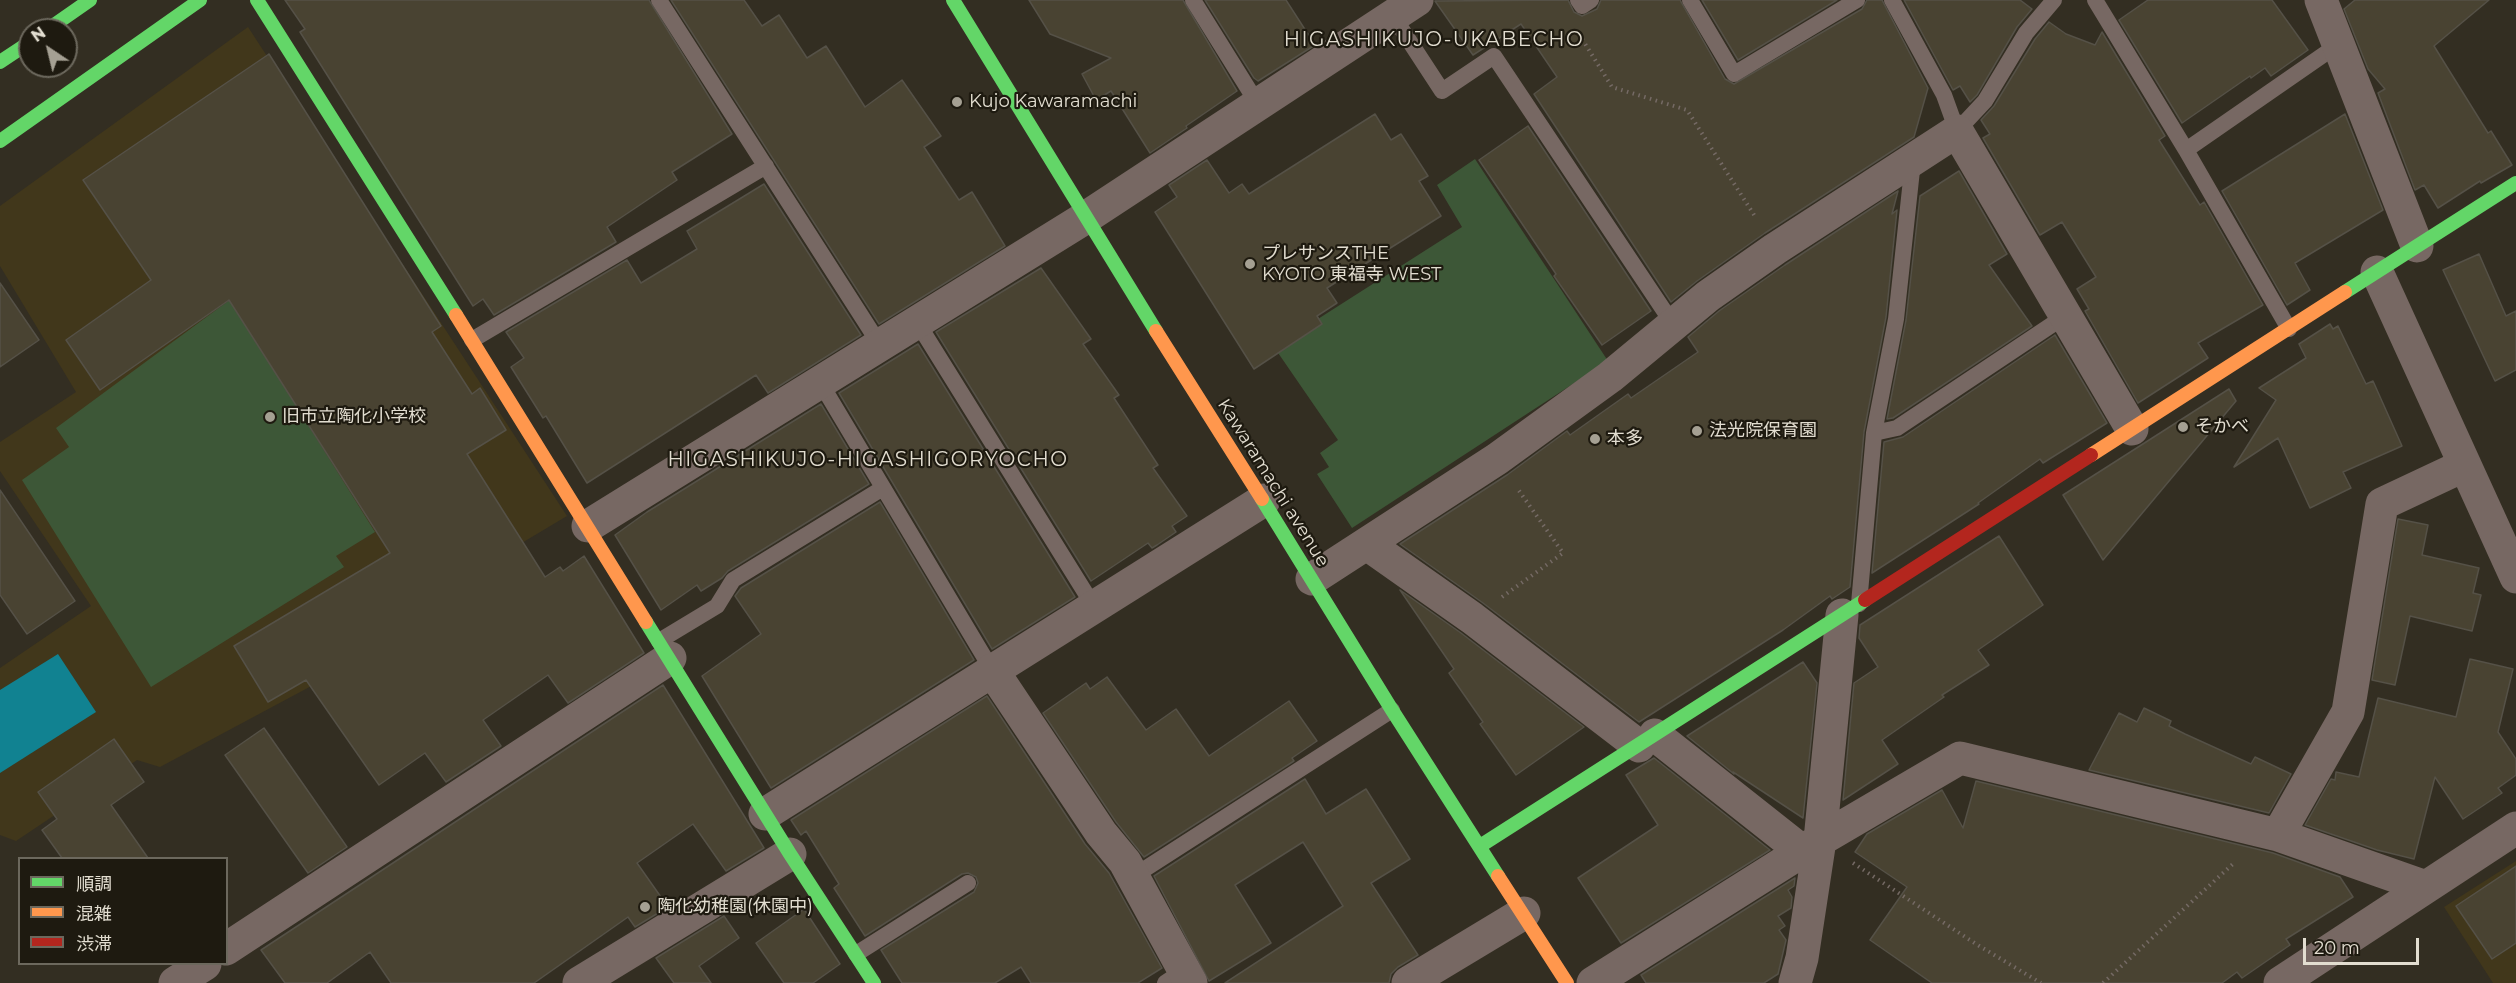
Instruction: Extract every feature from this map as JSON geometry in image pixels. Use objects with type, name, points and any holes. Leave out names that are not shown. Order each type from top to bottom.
[{"type":"main road","points":[[0,141],[200,0]]},
{"type":"main road","points":[[257,0],[472,340],[790,854],[874,983]]},
{"type":"main road","name":"Kawaramachi avenue","points":[[953,0],[1085,218],[1392,710],[1567,983]]},
{"type":"main road","points":[[64,18],[87,1]]},
{"type":"main road","points":[[0,62],[18,50]]},
{"type":"main road","points":[[1480,846],[2516,183]]},
{"type":"street","points":[[2321,0],[2417,246]]},
{"type":"street","points":[[588,526],[1085,218],[1259,106],[1405,8]]},
{"type":"street","points":[[1312,579],[1497,459],[1610,377],[1708,296],[1775,249],[1957,130],[2132,429]]},
{"type":"street","points":[[2378,272],[2516,577]]},
{"type":"street","points":[[2271,834],[2348,712],[2382,504],[2465,465]]},
{"type":"street","points":[[765,814],[1093,605],[1263,500]]},
{"type":"street","points":[[1367,544],[1647,740],[1812,846]]},
{"type":"street","points":[[1796,983],[1802,958],[1812,846],[1850,609]]},
{"type":"street","points":[[228,948],[664,650]]},
{"type":"street","points":[[992,670],[1101,833],[1134,876],[1180,979]]},
{"type":"street","points":[[1593,983],[1812,846],[1960,758],[2271,834],[2426,887]]},
{"type":"street","points":[[2280,983],[2516,828]]},
{"type":"street","points":[[584,981],[790,854]]},
{"type":"street","points":[[1408,983],[1524,914]]},
{"type":"street","points":[[175,983],[202,965]]},
{"type":"lane","points":[[659,0],[880,345]]},
{"type":"lane","points":[[1193,0],[1259,106]]},
{"type":"lane","points":[[1690,0],[1734,74],[1857,0]]},
{"type":"lane","points":[[1892,0],[1944,95],[1957,130],[1985,101],[2025,33],[2054,0]]},
{"type":"lane","points":[[2095,0],[2186,150],[2289,329]]},
{"type":"lane","points":[[1405,8],[1442,91],[1494,56],[1673,324]]},
{"type":"lane","points":[[2186,150],[2338,44]]},
{"type":"lane","points":[[1850,609],[1874,433],[1896,319],[1913,160]]},
{"type":"lane","points":[[472,340],[766,166]]},
{"type":"lane","points":[[1874,433],[1897,428],[2065,316]]},
{"type":"lane","points":[[917,322],[1093,605]]},
{"type":"lane","points":[[820,382],[992,670]]},
{"type":"lane","points":[[664,650],[717,606],[733,580],[883,488]]},
{"type":"lane","points":[[1134,876],[1392,710]]},
{"type":"lane","points":[[856,954],[968,883]]},
{"type":"path","points":[[1584,2],[1569,19],[1612,87],[1687,110],[1775,249]]},
{"type":"path","points":[[1472,618],[1563,554],[1497,459]]},
{"type":"path","points":[[2103,983],[2271,834]]},
{"type":"path","points":[[1812,846],[2041,983]]},
{"type":"shaded area","name":"旧市立陶化小学校","points":[[248,27],[567,516],[505,553],[345,668],[160,767],[137,760],[16,841],[0,835],[0,668],[91,606],[0,471],[0,442],[76,392],[0,266],[0,206]]},
{"type":"shaded area","points":[[2516,861],[2516,983],[2493,983],[2444,907]]},
{"type":"green space","points":[[1475,159],[1608,361],[1352,528],[1317,474],[1329,467],[1320,453],[1338,440],[1274,347],[1462,227],[1437,185]]},
{"type":"green space","points":[[235,296],[255,340],[375,532],[336,556],[344,567],[151,687],[22,480],[69,447],[56,428]]},
{"type":"water","points":[[58,654],[96,712],[0,773],[0,690]]},
{"type":"building","points":[[285,0],[649,0],[732,134],[672,172],[677,180],[607,227],[616,242],[494,315],[483,299],[473,306],[300,32],[305,29]]},
{"type":"building","points":[[671,0],[744,0],[762,26],[779,15],[807,58],[826,46],[865,107],[902,80],[941,136],[924,147],[959,200],[972,192],[1005,246],[879,324]]},
{"type":"building","points":[[1029,0],[1183,0],[1237,91],[1150,153],[1111,91],[1096,100],[1082,74],[1111,58],[1050,34]]},
{"type":"building","points":[[1205,0],[1286,0],[1315,45],[1258,81]]},
{"type":"building","points":[[1568,0],[1574,12],[1582,16],[1597,9],[1601,0],[1680,0],[1725,79],[1734,84],[1862,9],[1867,0],[1882,0],[1928,88],[1914,137],[1765,233],[1671,302],[1534,94],[1557,77],[1521,24],[1473,55],[1435,1]]},
{"type":"building","points":[[1702,0],[1837,0],[1738,60]]},
{"type":"building","points":[[1904,0],[2020,0],[2032,9],[2017,27],[1977,95],[1970,102],[1960,86],[1953,90]]},
{"type":"building","points":[[2148,0],[2272,0],[2308,50],[2271,76],[2265,68],[2251,78],[2250,76],[2182,123],[2119,20]]},
{"type":"building","points":[[2355,0],[2489,0],[2434,46],[2488,133],[2491,131],[2512,165],[2481,183],[2480,181],[2438,208],[2424,185],[2415,190],[2378,93],[2385,89],[2368,69],[2344,9]]},
{"type":"building","points":[[2049,22],[2066,34],[2095,45],[2102,32],[2165,136],[2159,140],[2200,205],[2204,202],[2263,305],[2198,343],[2208,358],[2138,403],[2085,311],[2089,309],[2077,289],[2096,277],[2062,222],[2040,235],[1983,138],[1990,134],[1981,120],[1994,106],[2035,39]]},
{"type":"building","points":[[269,54],[441,326],[432,332],[472,394],[480,388],[506,430],[467,454],[545,577],[560,567],[563,571],[584,556],[644,653],[568,703],[548,675],[483,720],[501,746],[446,782],[425,753],[379,785],[306,680],[268,702],[234,646],[390,553],[229,300],[100,390],[66,340],[151,280],[83,180]]},
{"type":"building","points":[[1375,114],[1391,140],[1401,134],[1428,176],[1419,181],[1441,216],[1327,288],[1337,303],[1317,316],[1322,324],[1254,369],[1155,212],[1177,197],[1169,185],[1207,160],[1229,193],[1242,184],[1249,194]]},
{"type":"building","points":[[2345,114],[2383,210],[2295,263],[2310,290],[2287,305],[2222,191]]},
{"type":"building","points":[[1528,126],[1651,311],[1602,345],[1479,160]]},
{"type":"building","points":[[1959,171],[2007,254],[1989,265],[2032,326],[1893,418],[1887,419],[1906,320],[1920,196]]},
{"type":"building","points":[[764,184],[861,335],[768,393],[756,375],[587,483],[546,416],[543,418],[511,367],[524,358],[506,332],[627,260],[641,283],[697,249],[687,231]]},
{"type":"building","points":[[1898,191],[1892,214],[1897,210],[1886,317],[1864,432],[1850,587],[1832,599],[1830,596],[1783,630],[1639,722],[1483,603],[1400,544],[1507,475],[1567,431],[1570,435],[1628,394],[1631,398],[1698,352],[1688,337],[1719,311]]},
{"type":"building","points":[[2479,254],[2506,316],[2516,311],[2516,370],[2495,381],[2443,270]]},
{"type":"building","points":[[1041,268],[1091,339],[1083,344],[1119,395],[1114,398],[1158,465],[1153,468],[1187,516],[1172,526],[1176,532],[1157,545],[1152,548],[1148,543],[1091,581],[936,332]]},
{"type":"building","points":[[0,283],[39,340],[0,367]]},
{"type":"building","points":[[2330,324],[2333,329],[2338,326],[2366,384],[2373,381],[2402,446],[2343,472],[2351,488],[2310,508],[2278,438],[2234,467],[2276,400],[2259,388],[2306,358],[2299,344]]},
{"type":"building","points":[[2055,335],[2107,423],[2043,463],[2040,459],[1979,504],[1872,573],[1884,442],[1903,437]]},
{"type":"building","points":[[918,344],[1075,597],[992,649],[839,393]]},
{"type":"building","points":[[2229,389],[2236,401],[2103,560],[2063,495]]},
{"type":"building","points":[[821,404],[869,484],[728,571],[722,578],[701,591],[697,585],[661,610],[615,535],[647,512]]},
{"type":"building","points":[[0,490],[75,601],[27,634],[0,595]]},
{"type":"building","points":[[880,502],[974,660],[771,788],[702,676],[761,634],[735,596],[741,588]]},
{"type":"building","points":[[2398,519],[2428,525],[2422,555],[2479,568],[2473,593],[2481,595],[2472,631],[2410,616],[2395,685],[2372,680]]},
{"type":"building","points":[[1999,536],[2043,605],[1978,650],[1989,665],[1942,695],[1944,697],[1882,740],[1898,764],[1843,800],[1854,683],[1878,667],[1859,638],[1860,625]]},
{"type":"building","points":[[1400,590],[1461,633],[1584,727],[1516,775],[1480,724],[1483,722],[1449,673],[1454,669]]},
{"type":"building","points":[[2470,659],[2513,669],[2498,732],[2516,759],[2516,775],[2498,788],[2502,793],[2463,819],[2435,777],[2414,859],[2377,850],[2305,825],[2331,779],[2335,780],[2336,772],[2359,777],[2378,698],[2456,717]]},
{"type":"building","points":[[1803,662],[1817,683],[1803,818],[1733,772],[1734,774],[1687,736]]},
{"type":"building","points":[[1107,677],[1146,730],[1176,709],[1209,756],[1289,701],[1317,741],[1292,758],[1294,761],[1144,857],[1116,822],[1043,713],[1086,683],[1090,689]]},
{"type":"building","points":[[663,685],[764,848],[726,871],[693,824],[637,863],[668,907],[635,927],[628,917],[534,983],[391,983],[370,952],[327,983],[285,983],[261,950]]},
{"type":"building","points":[[987,696],[1085,844],[1109,873],[1162,968],[1138,983],[1031,983],[1021,967],[995,983],[902,983],[881,950],[974,892],[978,883],[976,877],[968,873],[962,874],[865,936],[834,888],[839,884],[806,831],[801,835],[791,820]]},
{"type":"building","points":[[2144,708],[2171,721],[2169,726],[2251,764],[2255,757],[2291,774],[2269,813],[2089,770],[2119,713],[2137,722]]},
{"type":"building","points":[[264,728],[347,847],[308,873],[225,755]]},
{"type":"building","points":[[114,739],[144,782],[111,805],[147,857],[61,857],[42,830],[57,819],[38,792]]},
{"type":"building","points":[[1654,758],[1770,850],[1621,943],[1578,878],[1658,825],[1626,775]]},
{"type":"building","points":[[1305,779],[1326,814],[1366,789],[1410,859],[1371,883],[1418,955],[1398,967],[1391,974],[1389,983],[1225,983],[1343,906],[1303,842],[1235,885],[1271,943],[1209,981],[1154,876]]},
{"type":"building","points":[[1976,781],[2273,853],[2340,877],[2353,897],[2286,939],[2290,945],[2242,978],[2237,972],[2222,983],[1932,983],[1870,940],[1907,887],[1855,852],[1867,834],[1942,790],[1963,828]]},
{"type":"building","points":[[2516,866],[2516,943],[2492,959],[2456,906]]},
{"type":"building","points":[[1795,878],[1794,886],[1788,890],[1792,897],[1791,908],[1778,916],[1785,926],[1779,930],[1786,940],[1778,974],[1764,983],[1646,983],[1641,975]]},
{"type":"building","points":[[804,909],[840,964],[813,983],[784,983],[756,943]]},
{"type":"building","points":[[724,916],[739,938],[699,966],[711,983],[674,983],[656,958]]},
{"type":"traffic: fast","points":[[64,18],[90,0]]},
{"type":"traffic: fast","points":[[0,141],[200,0]]},
{"type":"traffic: fast","points":[[257,0],[456,315]]},
{"type":"traffic: fast","points":[[953,0],[1156,331]]},
{"type":"traffic: fast","points":[[0,62],[18,50]]},
{"type":"traffic: fast","points":[[2345,292],[2516,183]]},
{"type":"traffic: fast","points":[[1262,499],[1498,876]]},
{"type":"traffic: fast","points":[[1480,846],[1865,600]]},
{"type":"traffic: fast","points":[[646,622],[790,854],[874,983]]},
{"type":"traffic: slow","points":[[2091,455],[2345,292]]},
{"type":"traffic: slow","points":[[456,315],[646,622]]},
{"type":"traffic: slow","points":[[1156,331],[1262,499]]},
{"type":"traffic: slow","points":[[1498,876],[1567,983]]},
{"type":"traffic: jam","points":[[1865,600],[2091,455]]},
{"type":"place","name":"Kujo Kawaramachi","points":[[957,102]]},
{"type":"place","name":"プレサンスTHE KYOTO 東福寺 WEST","points":[[1250,264]]},
{"type":"place","name":"旧市立陶化小学校","points":[[270,417]]},
{"type":"place","name":"そかべ","points":[[2183,427]]},
{"type":"place","name":"法光院保育園","points":[[1697,431]]},
{"type":"place","name":"本多","points":[[1595,439]]},
{"type":"place","name":"陶化幼稚園(休園中)","points":[[645,907]]},
{"type":"district","name":"HIGASHIKUJO-UKABECHO","points":[[1434,40]]},
{"type":"district","name":"HIGASHIKUJO-HIGASHIGORYOCHO","points":[[868,460]]}]
